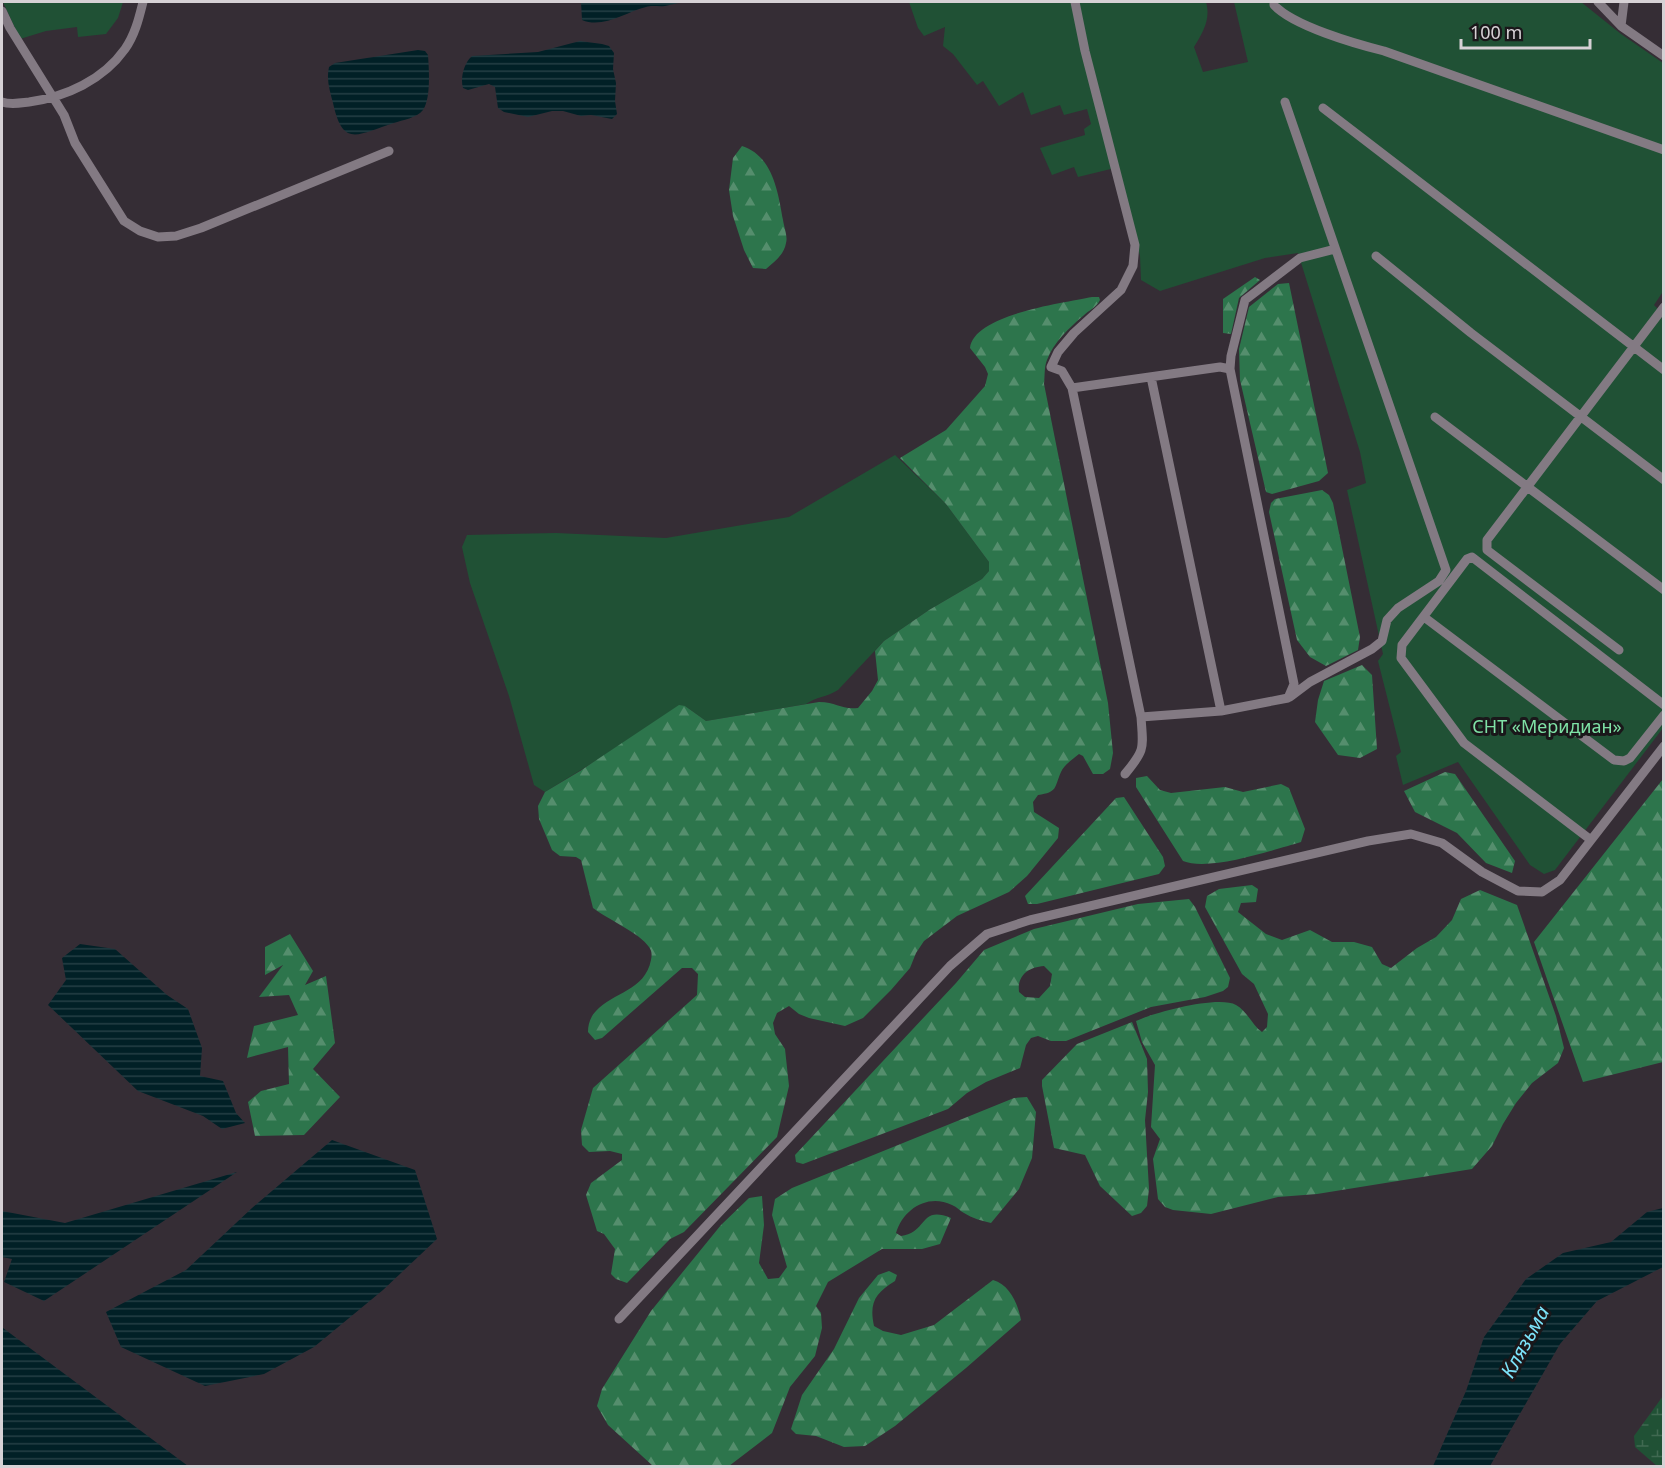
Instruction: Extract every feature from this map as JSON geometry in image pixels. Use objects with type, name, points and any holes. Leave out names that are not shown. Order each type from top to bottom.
[{"type":"street","points":[[2,102],[20,103],[53,97],[75,90],[107,70],[126,49],[136,28],[143,2]]},
{"type":"street","points":[[1075,2],[1085,51],[1134,245],[1133,266],[1121,290],[1074,333],[1058,352],[1051,368],[1062,371],[1072,388],[1141,717],[1143,747],[1138,759],[1125,774]]},
{"type":"street","points":[[1274,2],[1282,14],[1348,42],[1384,51],[1664,150]]},
{"type":"street","points":[[1598,2],[1622,26],[1664,56]]},
{"type":"street","points":[[1622,26],[1623,2]]},
{"type":"street","points":[[2,11],[10,28],[64,115],[75,143],[124,221],[140,231],[158,237],[176,236],[389,152]]},
{"type":"street","points":[[1141,717],[1221,711],[1288,698],[1310,682],[1372,650],[1382,641],[1387,620],[1398,608],[1439,581],[1446,570],[1285,102]]},
{"type":"street","points":[[1323,108],[1664,370]]},
{"type":"street","points":[[1288,698],[1294,684],[1230,369],[1231,356],[1245,300],[1300,258],[1335,249]]},
{"type":"street","points":[[1376,256],[1471,333],[1664,480]]},
{"type":"street","points":[[1619,650],[1486,550],[1487,540],[1664,307]]},
{"type":"street","points":[[1072,388],[1220,368],[1230,369]]},
{"type":"street","points":[[1151,377],[1221,711]]},
{"type":"street","points":[[1435,417],[1664,590]]},
{"type":"street","points":[[1591,840],[1472,750],[1456,734],[1401,658],[1402,645],[1467,559],[1475,558],[1664,705]]},
{"type":"street","points":[[1424,616],[1614,760],[1624,761],[1630,758],[1664,715]]},
{"type":"street","points":[[619,1319],[950,966],[987,934],[1030,920],[1076,909],[1368,841],[1411,834],[1442,843],[1482,873],[1518,891],[1542,892],[1560,880],[1664,746]]},
{"type":"green space","points":[[3,2],[123,2],[118,18],[106,34],[78,37],[77,27],[46,31],[20,39]]},
{"type":"green space","name":"СНТ «Меридиан»","points":[[909,2],[1206,2],[1207,20],[1194,47],[1203,72],[1248,62],[1234,2],[1581,2],[1621,34],[1663,63],[1664,290],[1654,305],[1664,315],[1663,728],[1555,870],[1544,874],[1530,865],[1458,762],[1403,785],[1396,756],[1401,752],[1378,661],[1383,654],[1347,490],[1366,483],[1360,452],[1298,253],[1265,258],[1160,291],[1141,280],[1140,256],[1119,167],[1078,177],[1074,167],[1052,175],[1040,148],[1085,135],[1084,129],[1091,124],[1087,109],[1064,115],[1060,105],[1031,115],[1023,92],[999,106],[983,81],[977,85],[953,54],[943,46],[945,27],[924,36],[918,28]]},
{"type":"green space","points":[[742,146],[761,158],[767,166],[776,187],[786,232],[783,251],[766,269],[753,268],[744,250],[733,216],[729,190],[733,158]]},
{"type":"green space","points":[[1255,277],[1260,280],[1239,298],[1231,334],[1223,333],[1223,299]]},
{"type":"green space","points":[[1289,283],[1328,473],[1319,481],[1272,494],[1266,492],[1240,380],[1239,349],[1249,307],[1278,284]]},
{"type":"green space","points":[[1099,297],[1100,300],[1067,330],[1050,354],[1045,366],[1044,384],[1108,703],[1113,753],[1110,769],[1103,774],[1093,774],[1083,756],[1079,754],[1066,765],[1052,791],[1038,795],[1033,802],[1034,812],[1059,828],[1058,838],[1027,876],[1009,892],[957,916],[924,941],[910,968],[863,1018],[845,1026],[809,1018],[789,1006],[777,1013],[773,1023],[775,1034],[785,1049],[789,1086],[777,1137],[684,1232],[670,1239],[627,1283],[616,1279],[611,1274],[615,1249],[604,1234],[597,1231],[586,1195],[591,1183],[622,1160],[622,1154],[610,1151],[589,1152],[582,1145],[581,1130],[593,1088],[697,995],[698,974],[692,968],[682,968],[602,1038],[595,1040],[588,1032],[592,1016],[603,1005],[628,990],[642,978],[648,970],[652,955],[645,942],[593,908],[581,860],[576,857],[560,856],[552,850],[539,819],[538,806],[545,792],[679,705],[685,706],[706,721],[819,702],[858,708],[878,680],[875,651],[884,641],[929,610],[982,579],[989,571],[989,562],[946,504],[900,458],[946,430],[985,386],[988,374],[970,348],[975,336],[987,327],[1022,312]]},
{"type":"green space","points":[[895,455],[946,504],[989,562],[989,571],[982,579],[929,610],[884,641],[834,692],[806,704],[706,721],[685,706],[545,792],[534,785],[509,696],[470,583],[462,547],[467,535],[556,533],[666,538],[789,517]]},
{"type":"green space","points":[[1322,490],[1329,495],[1333,503],[1360,637],[1358,650],[1326,666],[1310,657],[1297,640],[1269,512],[1271,503],[1275,499]]},
{"type":"green space","points":[[1362,665],[1372,675],[1377,749],[1360,758],[1338,755],[1315,722],[1318,700],[1324,681]]},
{"type":"green space","points":[[1445,772],[1455,774],[1515,861],[1512,873],[1486,863],[1457,833],[1415,812],[1404,791]]},
{"type":"green space","points":[[1147,776],[1160,790],[1171,793],[1225,787],[1243,792],[1281,784],[1289,788],[1305,829],[1301,842],[1224,862],[1194,864],[1183,861],[1136,787],[1136,778]]},
{"type":"green space","points":[[1663,779],[1663,1062],[1583,1082],[1534,942]]},
{"type":"green space","points":[[1124,797],[1163,857],[1165,866],[1159,874],[1037,904],[1028,904],[1025,896],[1116,798]]},
{"type":"green space","points":[[1252,885],[1258,889],[1256,902],[1241,903],[1238,912],[1266,934],[1282,940],[1310,930],[1332,942],[1354,942],[1372,947],[1382,964],[1391,968],[1436,937],[1452,920],[1461,899],[1480,890],[1517,905],[1556,1016],[1564,1048],[1558,1063],[1532,1083],[1516,1103],[1492,1146],[1472,1169],[1317,1194],[1278,1197],[1211,1214],[1173,1210],[1165,1207],[1158,1199],[1153,1159],[1160,1139],[1151,1127],[1155,1065],[1142,1042],[1136,1021],[1186,1006],[1227,1002],[1240,1008],[1262,1032],[1267,1027],[1268,1014],[1254,984],[1242,974],[1205,907],[1207,896],[1219,889]]},
{"type":"green space","points":[[1189,899],[1230,978],[1228,987],[1205,997],[1151,1007],[1066,1041],[1051,1041],[1038,1036],[1031,1038],[1026,1045],[1020,1068],[986,1082],[967,1093],[948,1109],[803,1164],[796,1162],[795,1155],[984,950],[1034,929],[1138,904]],"holes":[[[1044,966],[1052,974],[1050,986],[1039,998],[1025,997],[1019,992],[1020,981],[1029,970]]]},
{"type":"green space","points":[[290,934],[313,971],[305,985],[326,976],[335,1043],[313,1069],[340,1097],[304,1135],[255,1136],[248,1102],[261,1091],[289,1084],[288,1047],[247,1058],[254,1026],[298,1015],[289,995],[259,997],[283,965],[265,975],[265,947]]},
{"type":"green space","points":[[1132,1022],[1147,1059],[1148,1092],[1145,1120],[1149,1189],[1147,1206],[1141,1213],[1132,1216],[1100,1186],[1085,1155],[1054,1148],[1042,1080],[1077,1044]]},
{"type":"green space","points":[[1027,1097],[1036,1112],[1032,1158],[1019,1189],[991,1223],[970,1216],[943,1202],[926,1202],[910,1210],[899,1224],[896,1233],[901,1236],[910,1234],[928,1217],[941,1215],[951,1218],[940,1244],[922,1249],[882,1249],[828,1282],[816,1306],[821,1313],[822,1328],[815,1356],[790,1387],[772,1433],[729,1466],[653,1466],[608,1425],[597,1406],[602,1389],[651,1311],[721,1225],[749,1198],[762,1196],[764,1225],[759,1263],[768,1279],[779,1278],[787,1267],[772,1215],[775,1199],[792,1188],[1014,1098]]},
{"type":"green space","points":[[889,1271],[897,1275],[895,1281],[878,1294],[872,1311],[874,1326],[883,1331],[901,1335],[934,1325],[993,1280],[1009,1291],[1018,1308],[1021,1320],[895,1426],[865,1446],[844,1447],[816,1436],[796,1434],[791,1429],[802,1395],[834,1349],[859,1298],[878,1275]]},
{"type":"green space","points":[[1663,1396],[1663,1466],[1657,1466],[1635,1447],[1634,1436]]},
{"type":"water","points":[[581,2],[683,2],[665,6],[648,6],[614,19],[590,22],[582,20]]},
{"type":"water","points":[[580,41],[609,46],[614,53],[617,114],[612,119],[591,115],[581,116],[563,111],[552,111],[528,117],[504,112],[498,108],[495,87],[489,84],[468,90],[463,88],[463,71],[472,56],[538,52]]},
{"type":"water","points":[[418,50],[425,51],[428,55],[428,91],[423,110],[413,117],[362,134],[347,132],[337,118],[329,85],[329,67],[335,63]]},
{"type":"water","points":[[80,944],[115,949],[167,995],[188,1009],[202,1048],[200,1076],[223,1081],[236,1113],[245,1123],[222,1129],[203,1116],[138,1091],[48,1005],[66,980],[62,958]]},
{"type":"water","points":[[332,1140],[415,1170],[437,1239],[383,1290],[314,1347],[264,1374],[205,1386],[121,1347],[106,1312],[186,1270],[252,1208]]},
{"type":"water","points":[[237,1172],[44,1301],[4,1282],[12,1259],[2,1257],[2,1211],[65,1223]]},
{"type":"water","name":"Клязьма","points":[[1663,1208],[1663,1267],[1597,1301],[1560,1344],[1490,1466],[1433,1466],[1466,1391],[1484,1337],[1526,1279],[1563,1253],[1611,1242],[1647,1212]]},
{"type":"water","points":[[3,1328],[188,1466],[2,1466]]}]
